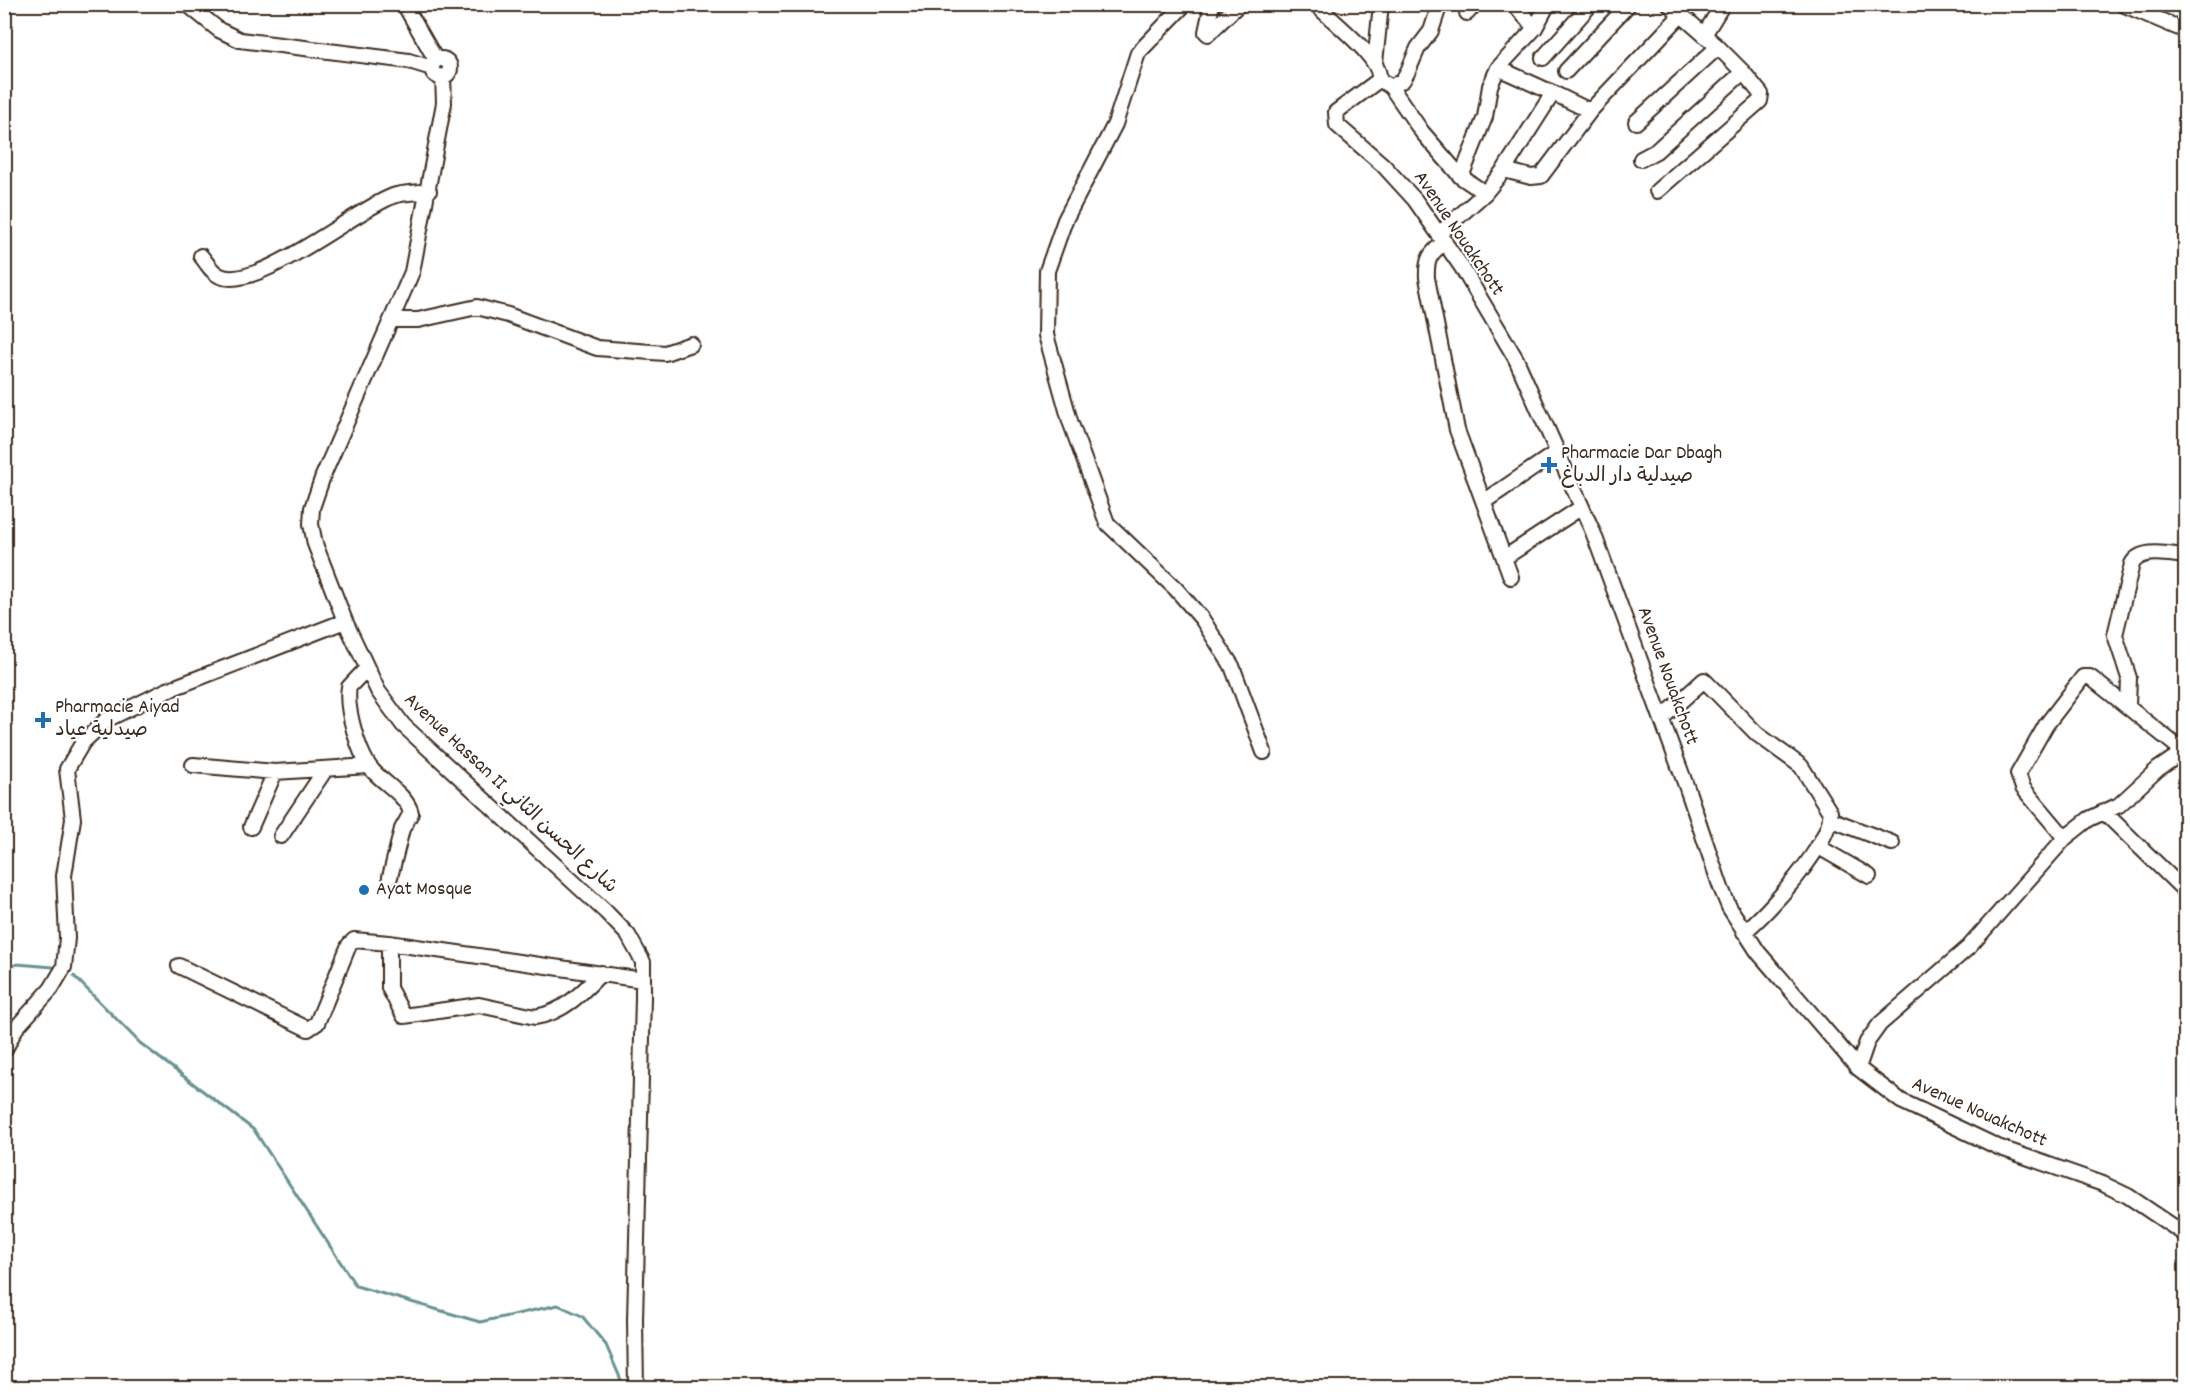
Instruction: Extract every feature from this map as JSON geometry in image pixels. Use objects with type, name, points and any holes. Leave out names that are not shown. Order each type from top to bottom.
[{"type":"street","points":[[187,4],[219,30],[240,40],[409,61],[437,68]]},
{"type":"street","points":[[404,4],[437,68]]},
{"type":"street","points":[[1185,4],[1138,53],[1115,124],[1065,220],[1047,271],[1046,335],[1070,421],[1107,523],[1183,596],[1208,628],[1232,666],[1264,752]]},
{"type":"street","points":[[1212,4],[1206,32],[1208,34],[1239,4]]},
{"type":"street","points":[[1316,4],[1375,63],[1385,83],[1422,132],[1461,177],[1485,193]]},
{"type":"street","points":[[1375,63],[1381,4]]},
{"type":"street","points":[[1385,83],[1403,80],[1418,48],[1431,31],[1440,4]]},
{"type":"street","points":[[1514,4],[1535,28]]},
{"type":"street","points":[[1461,177],[1485,117],[1490,86],[1498,68],[1535,28],[1548,4]]},
{"type":"street","points":[[1543,58],[1591,4]]},
{"type":"street","points":[[1566,71],[1629,4]]},
{"type":"street","points":[[1657,191],[1760,101],[1761,94],[1718,47],[1669,4]]},
{"type":"street","points":[[1704,35],[1723,4]]},
{"type":"street","points":[[2122,4],[2186,31]]},
{"type":"street","points":[[1504,170],[1531,177],[1541,176],[1590,111],[1680,16]]},
{"type":"street","points":[[1636,122],[1718,47]]},
{"type":"street","name":"Avenue Hassan II شارع الحسن الثاني","points":[[437,68],[444,103],[412,272],[323,476],[312,508],[311,524],[315,544],[345,621],[378,691],[403,725],[606,912],[628,935],[643,962],[635,1320],[636,1388]]},
{"type":"street","points":[[1498,68],[1590,111]]},
{"type":"street","points":[[1641,159],[1656,151],[1743,72]]},
{"type":"street","name":"Avenue Nouakchott","points":[[1385,83],[1336,112],[1337,125],[1399,181],[1442,238],[1516,359],[1582,507],[1662,718],[1721,888],[1744,932],[1781,981],[1858,1068],[1900,1101],[1998,1147],[2103,1184],[2128,1196],[2186,1235]]},
{"type":"street","points":[[1511,577],[1485,501],[1457,430],[1427,278],[1427,264],[1430,254],[1442,238],[1504,170],[1553,93]]},
{"type":"street","points":[[201,256],[212,271],[222,277],[246,277],[260,273],[304,248],[345,220],[393,196],[429,191]]},
{"type":"street","points":[[392,320],[418,320],[477,307],[508,315],[597,348],[665,353],[691,344]]},
{"type":"street","points":[[1485,501],[1557,452]]},
{"type":"street","points":[[1504,558],[1582,507]]},
{"type":"street","points":[[2128,705],[2129,678],[2115,635],[2132,564],[2136,557],[2143,555],[2186,556]]},
{"type":"street","points":[[4,1051],[16,1028],[51,989],[64,967],[67,938],[63,876],[73,819],[67,769],[83,742],[106,720],[165,691],[345,621]]},
{"type":"street","points":[[367,668],[349,687],[347,696],[359,742],[369,766],[405,800],[411,813],[402,829],[390,877]]},
{"type":"street","points":[[1858,1068],[1867,1042],[1880,1024],[1969,947],[2065,838],[2089,819],[2119,805],[2158,769],[2184,751],[2090,677],[2083,677],[2053,716],[2021,768],[2018,778],[2023,788],[2065,838]]},
{"type":"street","points":[[1662,718],[1704,680],[1757,734],[1802,766],[1830,812],[1830,819],[1817,846],[1781,899],[1744,932]]},
{"type":"street","points":[[193,765],[275,772],[369,766]]},
{"type":"street","points":[[281,836],[325,770]]},
{"type":"street","points":[[251,827],[275,772]]},
{"type":"street","points":[[2105,813],[2186,892]]},
{"type":"street","points":[[1830,819],[1892,843]]},
{"type":"street","points":[[1817,846],[1869,876]]},
{"type":"street","points":[[179,966],[311,1029],[316,1023],[351,942],[389,943],[643,980]]},
{"type":"street","points":[[389,943],[389,988],[404,1016],[479,1005],[529,1016],[544,1016],[556,1012],[575,998],[601,974]]},
{"type":"waterway","points":[[4,970],[17,964],[53,967]]},
{"type":"waterway","points":[[74,976],[140,1043],[254,1130],[356,1286],[480,1322],[558,1305],[582,1316],[606,1345],[621,1380]]},
{"type":"waterway","points":[[647,1387],[652,1388]]},
{"type":"place","name":"Pharmacie Dar Dbagh صيدلية دار الدباغ","points":[[1549,465]]},
{"type":"place","name":"Pharmacie Aiyad صيدلية عياد","points":[[43,720]]},
{"type":"place","name":"Ayat Mosque","points":[[364,890]]}]
